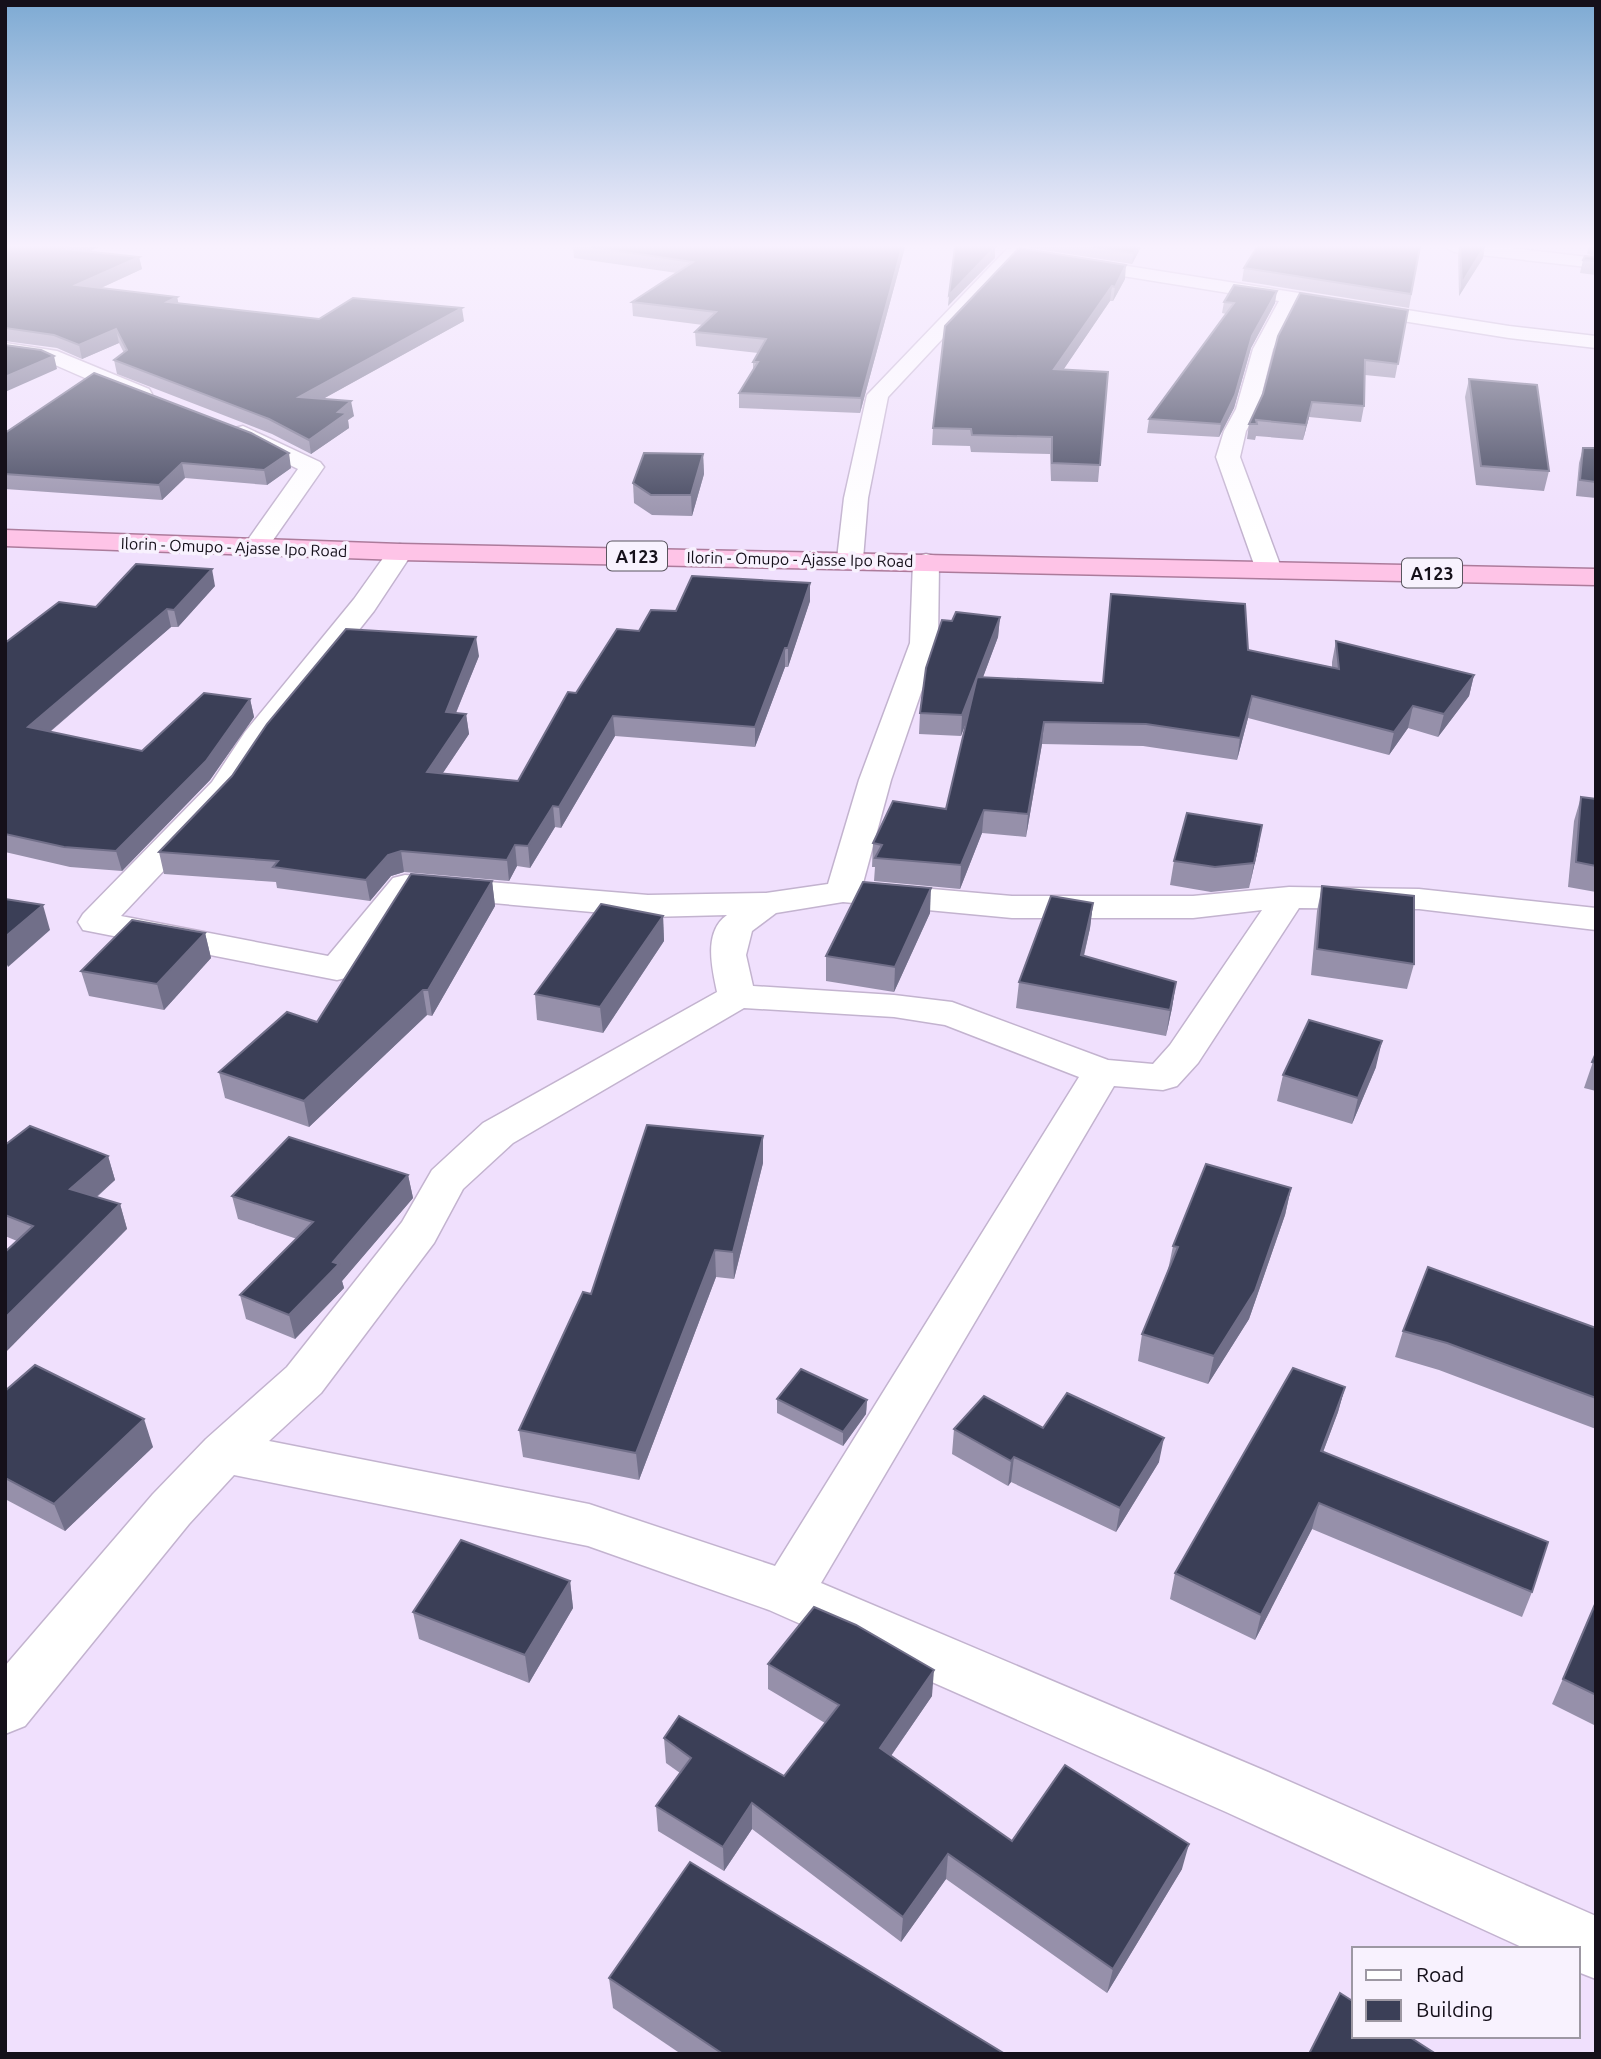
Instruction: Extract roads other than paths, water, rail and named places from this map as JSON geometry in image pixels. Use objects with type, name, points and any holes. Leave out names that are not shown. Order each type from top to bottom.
[{"type":"highway","name":"Ilorin - Omupo - Ajasse Ipo Road","points":[[5,538],[400,552],[850,559],[1596,577]]},
{"type":"street","points":[[850,559],[856,498],[878,395],[927,343]]},
{"type":"street","points":[[1266,343],[1247,409],[1234,431],[1227,457],[1269,570]]},
{"type":"street","points":[[5,349],[50,355],[160,401]]},
{"type":"street","points":[[219,424],[263,441],[312,467],[255,548]]},
{"type":"street","points":[[400,552],[364,605],[256,739],[225,788],[96,922],[337,969],[405,885],[648,906],[766,904],[843,892],[1012,907],[1193,906],[1289,897],[1419,899],[1596,919]]},
{"type":"street","points":[[843,892],[875,780],[924,643],[926,562]]},
{"type":"street","points":[[5,1708],[171,1508],[224,1453],[304,1380],[418,1232],[447,1180],[498,1133],[737,996],[894,1006],[952,1014],[1102,1072],[1164,1077],[1184,1054],[1289,897]]},
{"type":"street","points":[[737,996],[728,955],[735,926],[766,904]]},
{"type":"street","points":[[787,1593],[1102,1072]]},
{"type":"street","points":[[224,1453],[589,1525],[787,1593],[1247,1792],[1596,1948]]}]
